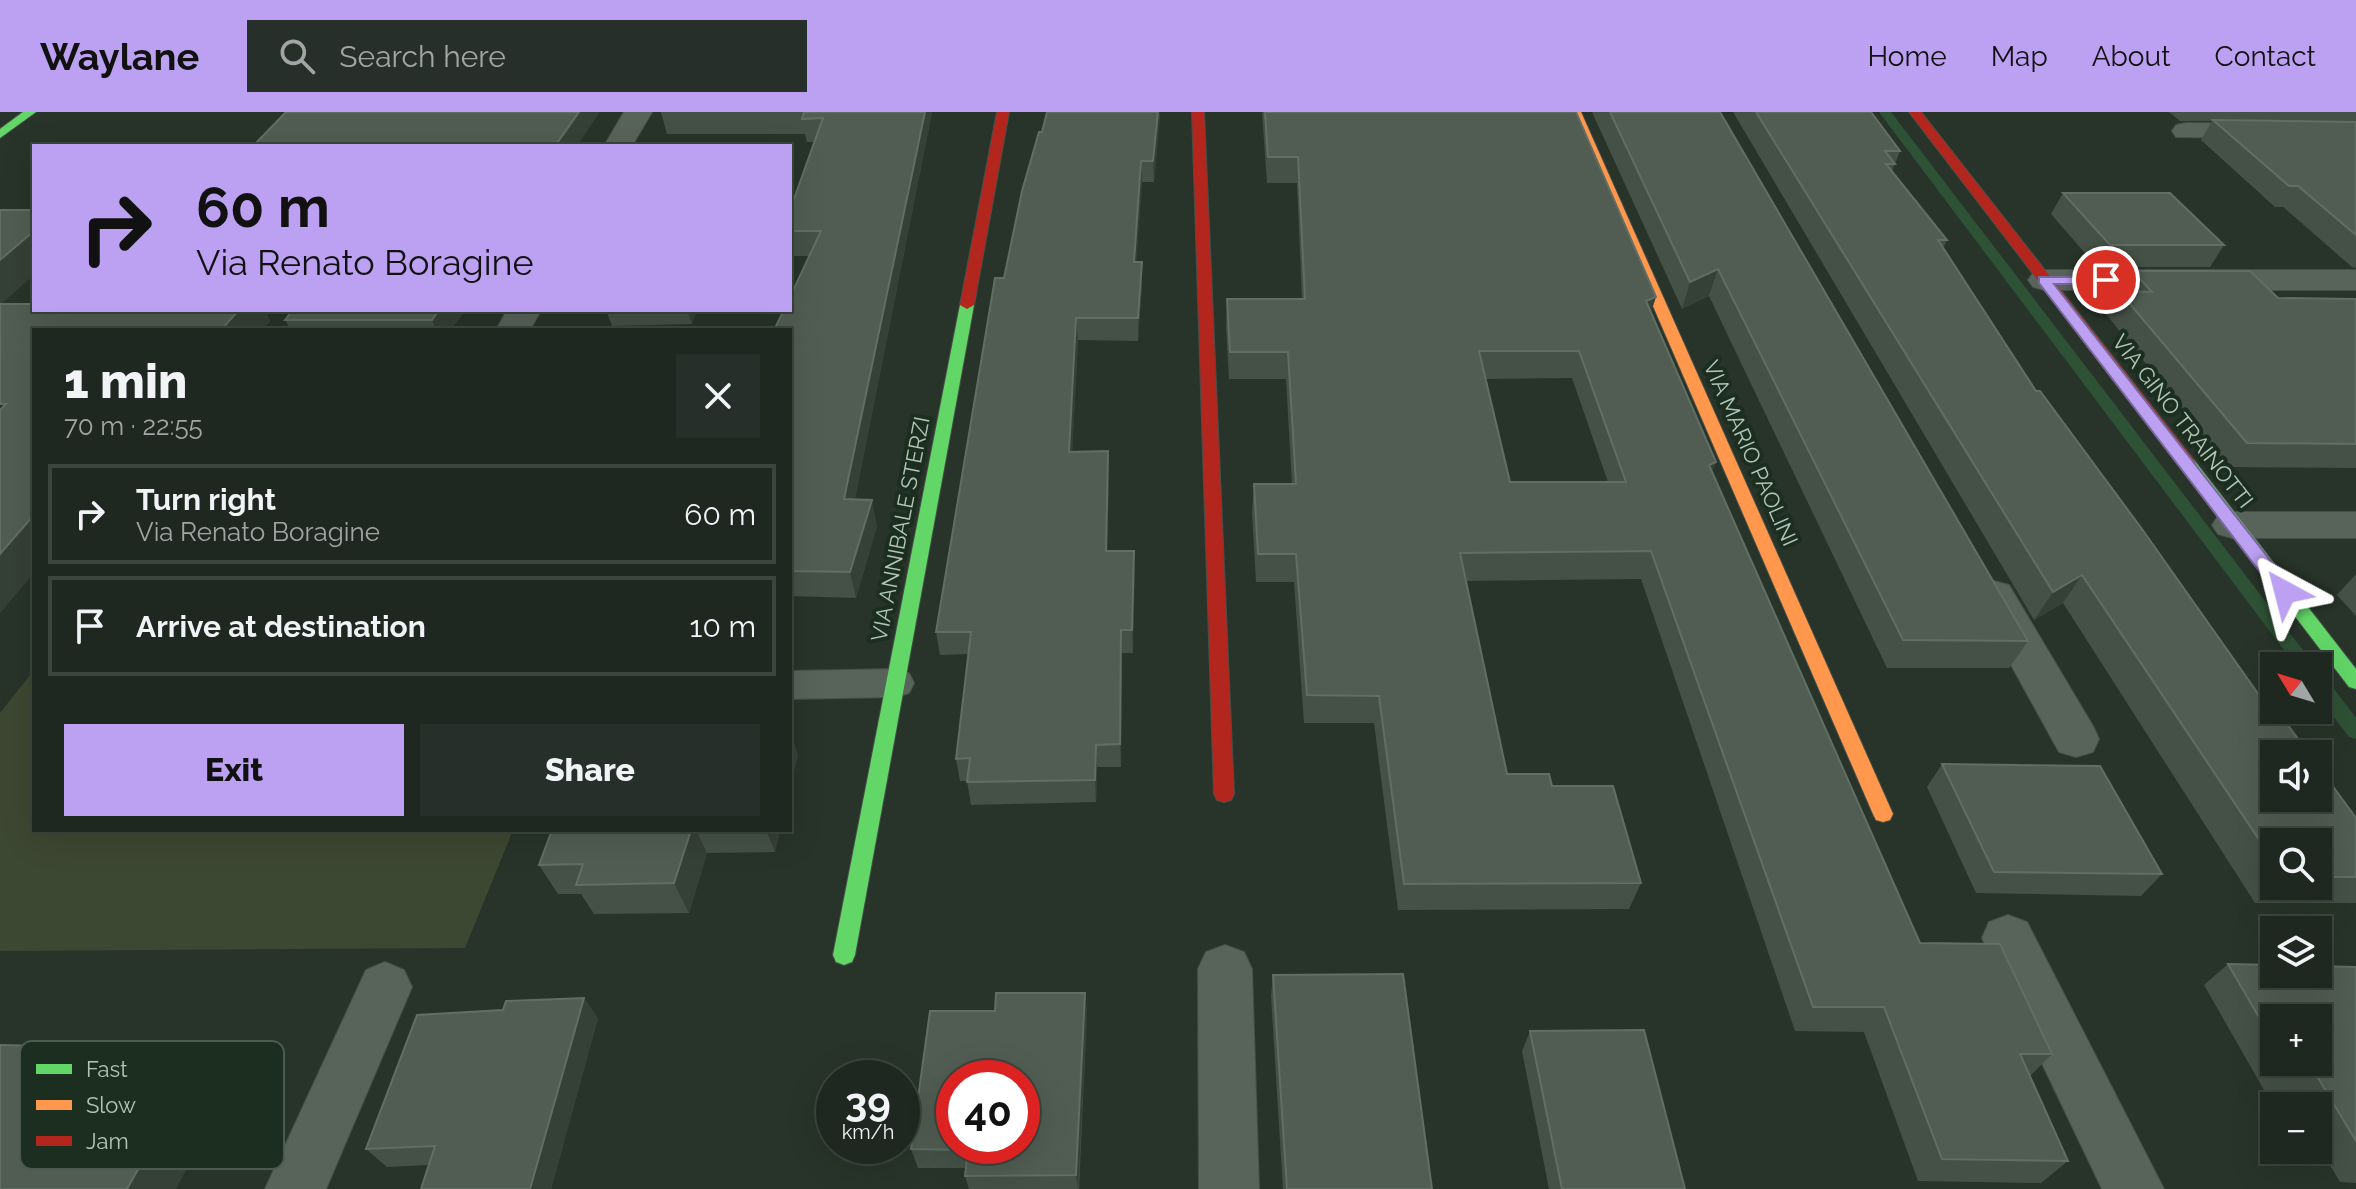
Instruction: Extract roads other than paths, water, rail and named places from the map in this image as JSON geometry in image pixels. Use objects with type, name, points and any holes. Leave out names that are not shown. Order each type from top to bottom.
[{"type":"street","points":[[0,135],[30,112]]},
{"type":"street","points":[[619,144],[638,112]]},
{"type":"street","name":"VIA ANNIBALE STERZI","points":[[844,955],[1003,112]]},
{"type":"street","points":[[1198,112],[1224,794]]},
{"type":"street","name":"VIA MARIO PAOLINI","points":[[1575,112],[1883,814]]},
{"type":"street","name":"VIA GINO TRAINOTTI","points":[[1915,112],[2356,682]]},
{"type":"street","points":[[2186,131],[2356,132]]},
{"type":"street","points":[[2044,280],[2356,280]]},
{"type":"street","points":[[2232,525],[2356,525]]},
{"type":"street","points":[[1974,562],[2076,739]]},
{"type":"street","points":[[2008,938],[2134,1189]]},
{"type":"street","points":[[1225,969],[1229,1189]]},
{"type":"street","points":[[295,1189],[385,987]]},
{"type":"lane","points":[[792,685],[896,683]]},
{"type":"waterway","points":[[1885,112],[2295,652]]},
{"type":"waterway","points":[[2332,700],[2356,732]]}]
